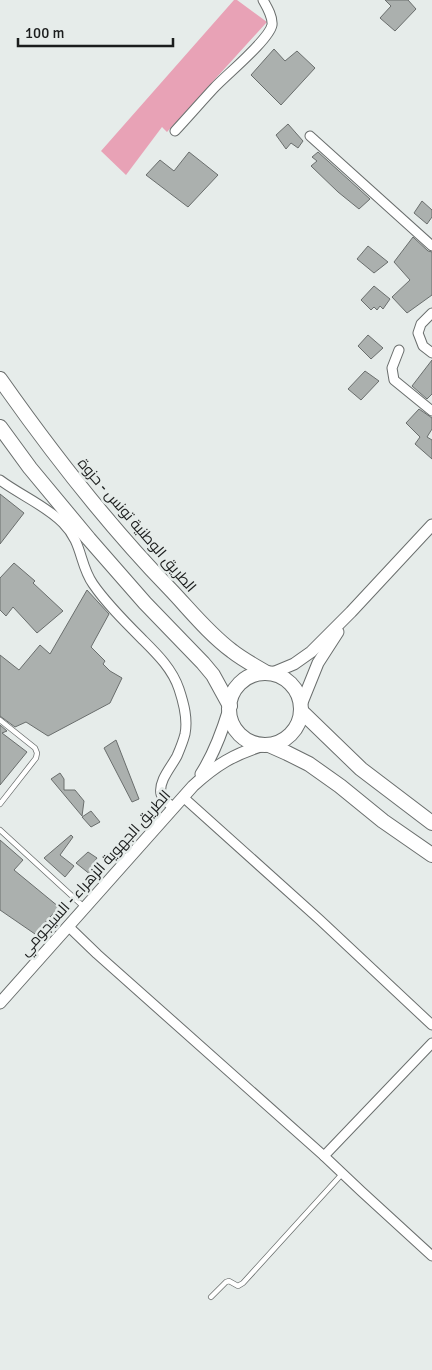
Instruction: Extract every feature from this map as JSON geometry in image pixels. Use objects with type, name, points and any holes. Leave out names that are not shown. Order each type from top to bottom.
[{"type":"highway","name":"الطريق الوطنية تونس - حزوة","points":[[0,379],[60,462],[154,572],[218,640],[232,652],[269,674]]},
{"type":"highway","points":[[0,426],[41,482],[89,539],[145,603],[213,675],[229,708],[231,720],[236,730],[244,738],[254,744],[267,745],[281,742],[291,734],[298,724],[301,708],[297,693],[291,684],[282,677],[269,674],[256,675],[246,679],[238,686],[232,696],[229,708]]},
{"type":"highway","points":[[301,708],[361,769],[432,823]]},
{"type":"highway","points":[[267,745],[309,764],[383,821],[432,855]]},
{"type":"main road","points":[[269,674],[294,664],[311,652],[352,612],[432,525]]},
{"type":"main road","points":[[301,708],[318,663],[352,612]]},
{"type":"main road","name":"الطريق الجهوية الزهراء - السيجومي","points":[[194,786],[209,762],[221,736],[229,708]]},
{"type":"main road","name":"الطريق الجهوية الزهراء - السيجومي","points":[[0,1003],[183,797],[208,772],[244,751],[267,745]]},
{"type":"street","points":[[175,131],[215,87],[268,34],[272,25],[271,16],[263,0]]},
{"type":"street","points":[[310,136],[432,246]]},
{"type":"street","points":[[432,313],[421,324],[418,333],[423,346],[432,353]]},
{"type":"street","points":[[399,350],[392,368],[394,380],[432,411]]},
{"type":"street","points":[[0,480],[52,513],[72,532],[87,574],[93,584],[122,618],[162,659],[171,672],[183,702],[186,719],[182,743],[162,782],[161,788],[163,798],[174,808]]},
{"type":"street","points":[[183,797],[320,920],[432,1025]]},
{"type":"street","points":[[68,926],[324,1156],[432,1256]]},
{"type":"street","points":[[324,1156],[432,1043]]},
{"type":"lane","points":[[0,720],[35,748],[37,754],[36,758],[0,804]]},
{"type":"lane","points":[[0,830],[85,908]]},
{"type":"lane","points":[[211,1297],[226,1282],[238,1286],[243,1284],[342,1174]]},
{"type":"shaded area","points":[[234,0],[237,0],[267,22],[167,132],[162,127],[126,175],[101,151]]},
{"type":"building","points":[[385,0],[408,0],[416,9],[395,31],[380,18],[391,6]]},
{"type":"building","points":[[274,49],[285,61],[297,51],[315,68],[281,105],[251,75]]},
{"type":"building","points":[[288,124],[303,141],[298,148],[291,143],[286,149],[276,135]]},
{"type":"building","points":[[189,152],[218,175],[188,207],[146,175],[160,160],[174,171]]},
{"type":"building","points":[[318,152],[370,199],[359,209],[311,166],[317,161],[312,157]]},
{"type":"building","points":[[422,201],[432,210],[432,217],[427,224],[414,213]]},
{"type":"building","points":[[413,237],[428,251],[432,252],[432,295],[407,313],[392,297],[410,280],[394,262]]},
{"type":"building","points":[[368,246],[388,262],[374,273],[357,259]]},
{"type":"building","points":[[374,286],[390,299],[383,309],[380,306],[377,310],[374,307],[371,310],[361,300]]},
{"type":"building","points":[[368,335],[383,348],[371,359],[358,346]]},
{"type":"building","points":[[432,360],[432,394],[427,399],[412,386]]},
{"type":"building","points":[[365,371],[379,381],[361,400],[348,389]]},
{"type":"building","points":[[419,409],[432,418],[432,429],[427,437],[432,440],[432,459],[415,444],[420,437],[406,423]]},
{"type":"building","points":[[0,494],[24,513],[0,544]]},
{"type":"building","points":[[14,563],[35,581],[33,583],[63,611],[37,633],[13,607],[6,616],[0,610],[0,578]]},
{"type":"building","points":[[87,590],[109,614],[91,647],[105,661],[103,664],[110,671],[122,678],[110,703],[48,736],[26,722],[15,727],[0,716],[0,655],[19,670],[40,645],[50,654]]},
{"type":"building","points":[[0,725],[7,731],[2,733],[27,752],[0,785]]},
{"type":"building","points":[[116,740],[139,799],[132,802],[104,748]]},
{"type":"building","points":[[60,773],[64,779],[64,790],[75,790],[84,801],[82,816],[51,779]]},
{"type":"building","points":[[91,811],[100,822],[91,827],[82,817]]},
{"type":"building","points":[[71,835],[73,837],[60,855],[74,866],[65,877],[44,858]]},
{"type":"building","points":[[0,840],[23,860],[14,870],[59,907],[35,934],[0,910]]},
{"type":"building","points":[[88,852],[97,858],[94,862],[97,867],[91,875],[76,863]]}]
